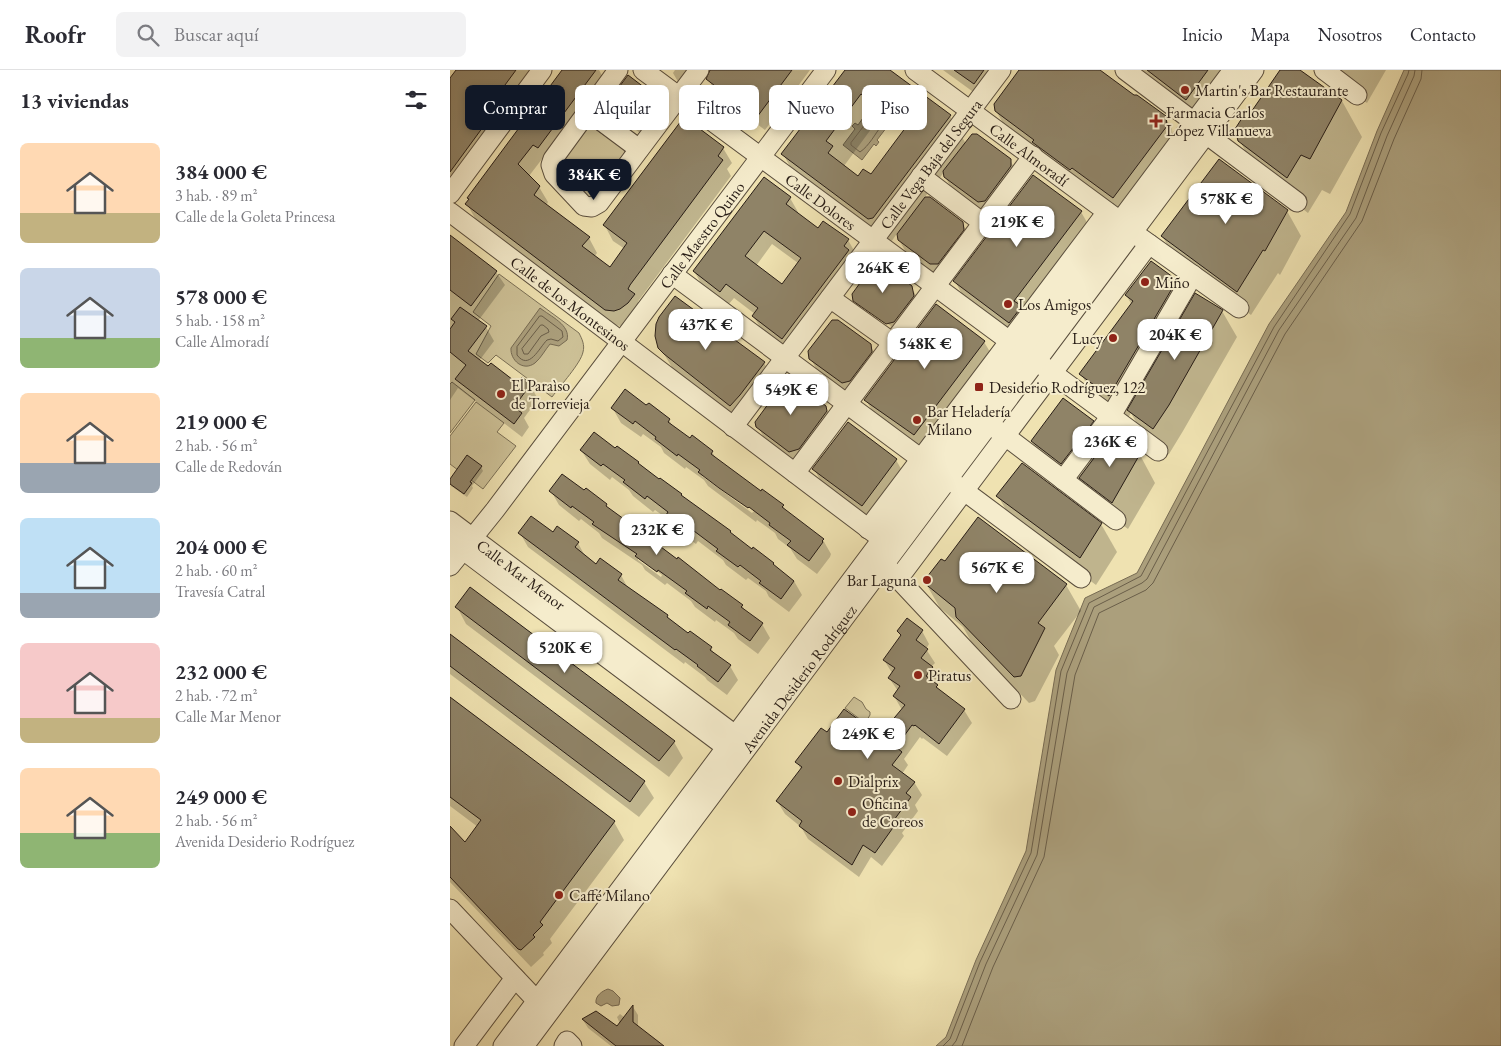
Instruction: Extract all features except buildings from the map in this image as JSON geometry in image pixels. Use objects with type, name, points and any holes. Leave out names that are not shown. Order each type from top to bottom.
[{"type":"street","points":[[450,194],[542,70]]},
{"type":"street","points":[[607,85],[618,70]]},
{"type":"street","name":"Calle Dolores","points":[[643,70],[679,96]]},
{"type":"street","points":[[687,85],[698,70]]},
{"type":"street","name":"Calle Maestro Quino","points":[[450,566],[462,542],[495,510],[826,70]]},
{"type":"street","name":"Calle Almoradí","points":[[915,70],[1149,244],[1239,308]]},
{"type":"street","name":"Calle Vega Baja del Segura","points":[[733,427],[1001,70]]},
{"type":"street","points":[[1125,70],[1297,202]]},
{"type":"street","name":"Avenida Desiderio Rodríguez","points":[[1200,128],[1233,70]]},
{"type":"street","name":"Avenida Desiderio Rodríguez","points":[[504,1046],[731,741],[875,534],[934,469],[1120,222],[1200,128],[1254,70]]},
{"type":"street","points":[[1324,70],[1357,95]]},
{"type":"street","points":[[575,129],[553,159],[551,165],[554,174],[581,204],[590,207],[596,206],[679,96]]},
{"type":"street","points":[[614,130],[639,149]]},
{"type":"street","name":"Calle Dolores","points":[[725,130],[1158,451]]},
{"type":"street","points":[[795,474],[1033,156]]},
{"type":"street","points":[[921,176],[983,222]]},
{"type":"street","name":"Calle de los Montesinos","points":[[450,212],[875,534]]},
{"type":"street","name":"Avenida Desiderio Rodríguez","points":[[524,1046],[884,564],[934,469],[989,424],[1023,351],[1120,222]]},
{"type":"street","points":[[898,579],[1149,244]]},
{"type":"street","points":[[672,274],[1081,578]]},
{"type":"street","points":[[1063,480],[1111,416],[1193,276]]},
{"type":"street","points":[[830,298],[893,343]]},
{"type":"street","points":[[989,424],[1116,520]]},
{"type":"street","name":"Calle Mar Menor","points":[[450,521],[462,542],[731,741]]},
{"type":"street","points":[[884,564],[1011,699]]},
{"type":"street","points":[[450,909],[537,1001]]},
{"type":"street","points":[[464,1046],[515,978]]},
{"type":"shaded area","points":[[584,130],[597,130],[625,150],[624,154],[596,189],[561,167],[560,162]]},
{"type":"shaded area","points":[[499,274],[579,333],[583,342],[584,347],[581,357],[552,397],[496,355],[488,363],[476,354],[491,326],[473,312]]},
{"type":"shaded area","points":[[452,382],[475,400],[450,433],[450,384]]},
{"type":"shaded area","points":[[476,402],[504,423],[497,432],[516,446],[483,489],[450,464],[450,436]]},
{"type":"shaded area","points":[[854,697],[862,702],[870,712],[865,723],[845,708]]},
{"type":"water","points":[[1404,70],[1501,70],[1501,1046],[936,1046],[946,1037],[976,960],[1026,851],[1056,670],[1085,598],[1137,573],[1269,324],[1346,212],[1377,131]]},
{"type":"water","points":[[862,119],[862,130],[885,130],[877,140],[879,142],[876,146],[874,144],[862,160],[843,145],[855,129],[852,126],[855,123],[858,125]]},
{"type":"water","points":[[540,308],[563,325],[566,330],[567,340],[559,346],[550,344],[535,363],[526,366],[522,365],[513,357],[511,348]]},
{"type":"water","points":[[608,989],[620,998],[619,1005],[612,1006],[607,1003],[601,1006],[596,1003],[599,994]]},
{"type":"place","name":"Martin's Bar Restaurante","points":[[1185,90]]},
{"type":"place","name":"Farmacia Carlos López Villanueva","points":[[1156,121]]},
{"type":"place","name":"Miño","points":[[1145,282]]},
{"type":"place","name":"Los Amigos","points":[[1008,304]]},
{"type":"place","name":"Lucy","points":[[1113,338]]},
{"type":"place","name":"Desiderio Rodríguez, 122","points":[[979,387]]},
{"type":"place","name":"El Paraìso de Torrevieja","points":[[501,394]]},
{"type":"place","name":"Bar Heladería Milano","points":[[917,420]]},
{"type":"place","name":"Bar Laguna","points":[[927,580]]},
{"type":"place","name":"Piratus","points":[[918,675]]},
{"type":"place","name":"Dialprix","points":[[838,781]]},
{"type":"place","name":"Oficina de Coreos","points":[[852,812]]},
{"type":"place","name":"Caffé Milano","points":[[559,895]]}]
